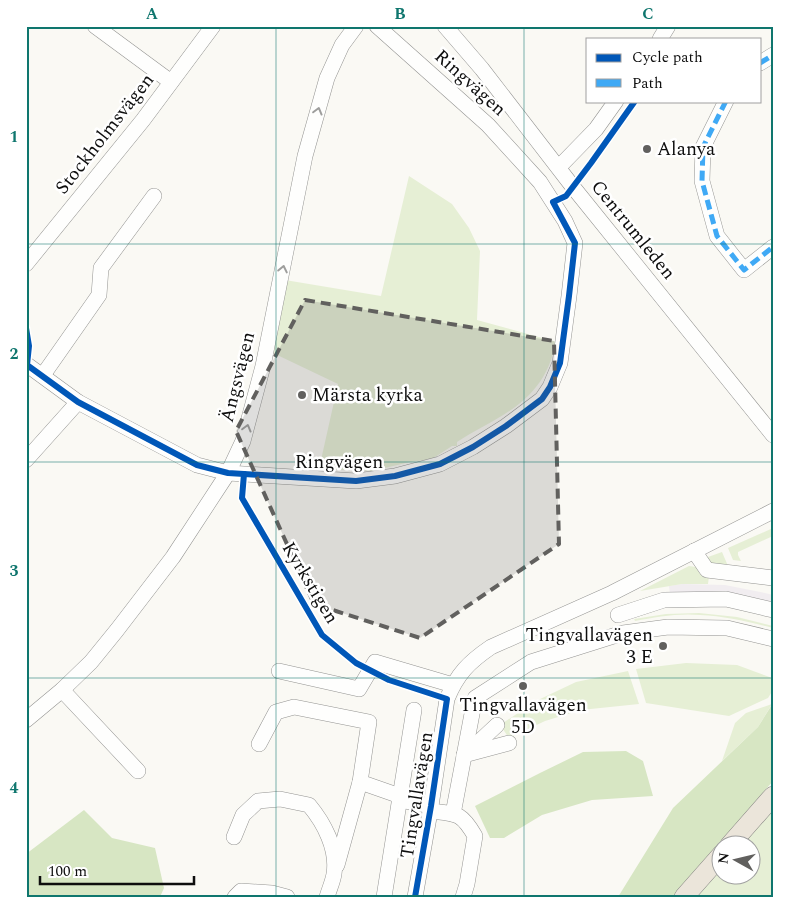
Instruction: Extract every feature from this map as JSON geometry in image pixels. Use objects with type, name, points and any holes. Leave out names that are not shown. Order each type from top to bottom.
[{"type":"main road","points":[[738,836],[773,796]]},
{"type":"main road","points":[[684,897],[712,865]]},
{"type":"street","points":[[95,26],[171,82]]},
{"type":"street","name":"Stockholmsvägen","points":[[26,264],[132,134],[213,26]]},
{"type":"street","name":"Ängsvägen","points":[[26,720],[62,690],[91,662],[117,630],[173,557],[228,472],[244,441],[263,366],[305,156],[327,78],[342,45],[356,26]]},
{"type":"street","name":"Ringvägen","points":[[26,364],[78,402],[198,465],[228,472],[356,481],[395,476],[440,464],[473,447],[506,426],[542,399],[555,378],[560,363],[575,243],[565,221],[540,182],[488,125],[377,26]]},
{"type":"street","name":"Centrumleden","points":[[445,26],[482,69],[573,187],[773,435]]},
{"type":"street","points":[[661,38],[668,26]]},
{"type":"street","points":[[762,62],[773,55]]},
{"type":"street","points":[[559,167],[596,129],[615,102]]},
{"type":"street","points":[[726,102],[703,147],[702,181],[717,236],[744,270],[773,246]]},
{"type":"street","points":[[43,376],[99,295],[101,268],[154,196]]},
{"type":"street","points":[[26,460],[78,402]]},
{"type":"street","name":"Tingvallavägen","points":[[415,897],[431,808],[447,699],[453,685],[465,667],[491,647],[612,593],[773,511]]},
{"type":"street","points":[[694,551],[707,570],[773,578]]},
{"type":"street","points":[[612,593],[622,633]]},
{"type":"street","points":[[618,615],[664,600],[726,599],[773,610]]},
{"type":"street","points":[[454,814],[475,698],[531,662],[622,633],[668,626],[727,628],[773,639]]},
{"type":"street","points":[[279,671],[358,689],[375,662],[453,685]]},
{"type":"street","points":[[62,690],[138,771]]},
{"type":"street","points":[[260,744],[276,712],[294,707],[369,722],[360,782],[327,897]]},
{"type":"street","points":[[384,897],[414,710]]},
{"type":"street","points":[[464,755],[497,725]]},
{"type":"street","points":[[464,755],[509,743]]},
{"type":"street","points":[[360,782],[400,798],[454,814],[466,820],[475,836],[467,884],[462,897]]},
{"type":"street","points":[[234,837],[243,815],[258,801],[280,799],[309,805],[321,821],[332,849],[334,874]]},
{"type":"street","points":[[235,897],[241,891],[272,893],[287,897]]},
{"type":"highlighted area","points":[[305,300],[554,341],[559,544],[420,638],[314,604],[236,431]]},
{"type":"shaded area","points":[[682,584],[725,585],[765,593],[773,595],[773,604],[670,594],[669,586]]},
{"type":"green space","points":[[409,176],[452,204],[469,228],[480,251],[477,320],[557,342],[546,371],[540,382],[528,396],[510,411],[457,442],[457,446],[452,446],[432,459],[372,471],[319,469],[338,384],[273,353],[285,280],[381,296]]},
{"type":"green space","points":[[773,528],[773,536],[738,552],[741,561],[733,560],[728,548]]},
{"type":"green space","points":[[722,552],[728,566],[709,564],[708,557]]},
{"type":"green space","points":[[689,566],[696,567],[700,574],[709,576],[708,584],[682,584],[640,591]]},
{"type":"green space","points":[[699,613],[737,617],[773,626],[773,628],[709,616],[684,615],[635,621],[634,619],[666,614]]},
{"type":"green space","points":[[686,663],[737,665],[772,678],[773,690],[768,698],[729,716],[646,703],[636,669]]},
{"type":"green space","points":[[628,671],[639,704],[581,710],[545,721],[509,738],[500,725],[536,701],[576,682]]},
{"type":"green space","points":[[773,703],[773,781],[726,836],[712,836],[712,852],[673,897],[618,897],[673,808],[758,727]]},
{"type":"green space","points":[[772,704],[758,727],[722,761],[735,723],[746,713]]},
{"type":"green space","points":[[626,751],[643,761],[653,796],[592,800],[542,815],[504,838],[490,838],[475,806],[583,752]]},
{"type":"green space","points":[[773,806],[773,897],[692,897],[712,874],[712,886],[762,886],[762,836],[745,836]]},
{"type":"green space","points":[[84,810],[112,838],[155,848],[164,888],[160,897],[26,897],[26,854]]},
{"type":"marked path","points":[[762,62],[773,55]]},
{"type":"marked path","points":[[726,102],[703,147],[702,181],[717,236],[744,270],[773,247]]},
{"type":"cycle path","points":[[26,328],[29,346],[27,365],[78,402],[197,465],[228,473],[356,481],[395,476],[440,464],[473,447],[506,426],[542,399],[550,387],[560,363],[575,243],[553,202],[566,196],[634,102]]},
{"type":"cycle path","name":"Kyrkstigen","points":[[244,474],[242,498],[322,635],[356,663],[389,680],[447,699],[415,897]]},
{"type":"place","name":"Alanya","points":[[647,149]]},
{"type":"place","name":"Märsta kyrka","points":[[302,395]]},
{"type":"place","name":"Tingvallavägen 3 E","points":[[663,646]]},
{"type":"place","name":"Tingvallavägen 5D","points":[[523,686]]}]
